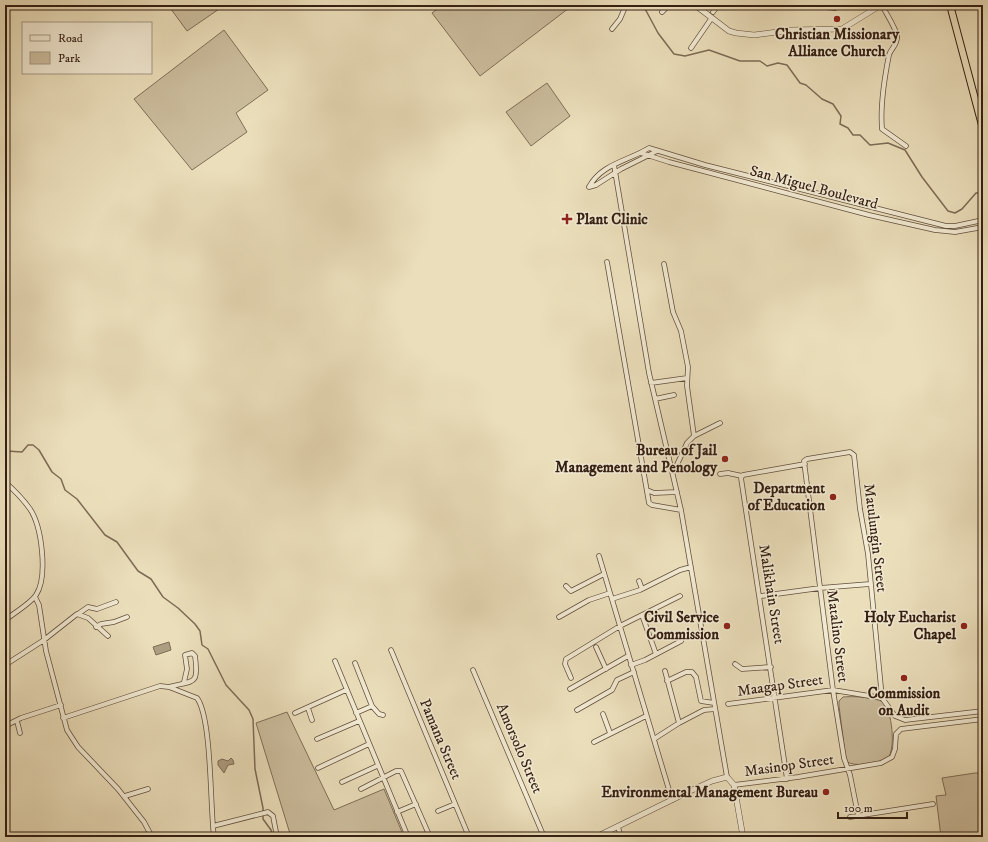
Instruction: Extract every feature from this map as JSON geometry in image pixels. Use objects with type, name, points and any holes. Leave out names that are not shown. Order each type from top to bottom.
[{"type":"highway","points":[[950,5],[983,129]]},
{"type":"street","points":[[612,29],[620,19],[626,5]]},
{"type":"street","points":[[662,12],[669,5]]},
{"type":"street","points":[[695,5],[729,30],[744,35],[792,30],[838,30],[847,28],[882,5],[896,34],[897,40],[890,53],[884,81],[881,112],[882,129],[906,146]]},
{"type":"street","points":[[713,12],[718,5]]},
{"type":"street","points":[[802,5],[835,8],[843,5]]},
{"type":"street","points":[[691,48],[711,18]]},
{"type":"street","name":"San Miguel Boulevard","points":[[641,153],[649,148],[705,165],[747,174],[946,226],[962,225],[983,220]]},
{"type":"street","points":[[641,153],[607,168],[593,178],[589,187],[596,185],[615,173],[657,151]]},
{"type":"street","name":"San Miguel Boulevard","points":[[641,153],[869,215],[950,232],[983,227]]},
{"type":"street","points":[[614,165],[655,399],[674,472],[727,777],[734,785],[743,837]]},
{"type":"street","points":[[745,181],[747,174]]},
{"type":"street","points":[[869,215],[870,206]]},
{"type":"street","points":[[899,221],[900,214]]},
{"type":"street","points":[[607,262],[649,503],[652,505],[681,510]]},
{"type":"street","points":[[664,264],[673,312],[681,331],[688,367],[688,401],[694,436]]},
{"type":"street","points":[[652,383],[677,378],[687,378]]},
{"type":"street","points":[[655,399],[674,395]]},
{"type":"street","points":[[674,472],[687,443],[694,436],[720,423]]},
{"type":"street","name":"Matulungin Street","points":[[807,459],[853,453],[868,554],[882,698]]},
{"type":"street","name":"Matalino Street","points":[[807,459],[804,461],[833,690],[844,758],[848,768],[858,815]]},
{"type":"street","points":[[720,474],[728,473],[742,476],[805,464]]},
{"type":"street","name":"Malikhain Street","points":[[742,476],[787,779]]},
{"type":"street","points":[[5,482],[18,493],[31,510],[40,541],[43,577],[35,597],[5,620]]},
{"type":"street","points":[[646,490],[654,493],[677,492]]},
{"type":"street","points":[[599,556],[672,800]]},
{"type":"street","points":[[612,599],[642,589],[680,570],[691,567]]},
{"type":"street","points":[[566,586],[571,590],[604,574]]},
{"type":"street","points":[[639,581],[642,589]]},
{"type":"street","points":[[761,596],[820,588],[870,584]]},
{"type":"street","points":[[559,617],[589,600],[610,593]]},
{"type":"street","points":[[571,678],[565,664],[566,659],[620,626],[680,596]]},
{"type":"street","points":[[35,597],[39,605],[44,640],[67,730],[73,741],[125,796],[144,822],[152,837]]},
{"type":"street","points":[[5,665],[44,640],[75,614],[78,614],[88,607],[97,609],[116,602]]},
{"type":"street","points":[[78,614],[88,618],[96,627],[108,636]]},
{"type":"street","points":[[642,615],[656,654]]},
{"type":"street","points":[[96,627],[101,624],[114,622],[127,617]]},
{"type":"street","points":[[631,665],[681,641]]},
{"type":"street","points":[[596,648],[606,669]]},
{"type":"street","name":"Pamana Street","points":[[391,650],[469,837]]},
{"type":"street","points":[[63,718],[153,688],[191,682],[196,677],[198,671],[196,656],[192,653],[185,655],[184,658],[187,669],[184,682]]},
{"type":"street","points":[[570,690],[628,656]]},
{"type":"street","points":[[335,661],[377,766],[408,837]]},
{"type":"street","points":[[355,664],[372,706],[379,714],[384,715]]},
{"type":"street","points":[[735,664],[742,669],[771,667]]},
{"type":"street","name":"Amorsolo Street","points":[[472,670],[544,837]]},
{"type":"street","points":[[665,671],[679,723]]},
{"type":"street","points":[[577,710],[612,690],[617,680],[634,672]]},
{"type":"street","points":[[667,681],[686,672],[692,672],[696,677],[701,701],[714,704]]},
{"type":"street","points":[[170,686],[197,698],[200,702],[209,755],[214,837]]},
{"type":"street","points":[[295,713],[346,690]]},
{"type":"street","name":"Maagap Street","points":[[728,704],[833,690],[882,698]]},
{"type":"street","points":[[882,698],[896,716],[905,720],[983,710]]},
{"type":"street","points":[[5,726],[61,705]]},
{"type":"street","points":[[356,714],[372,706]]},
{"type":"street","points":[[308,708],[312,720]]},
{"type":"street","points":[[654,739],[679,723],[704,710],[715,709]]},
{"type":"street","points":[[603,714],[610,733]]},
{"type":"street","points":[[594,742],[646,716]]},
{"type":"street","name":"Masinop Street","points":[[734,785],[787,779],[882,763],[890,760],[894,754],[896,734],[903,728],[983,719]]},
{"type":"street","points":[[16,721],[20,733]]},
{"type":"street","points":[[317,739],[359,721]]},
{"type":"street","points":[[318,768],[369,744]]},
{"type":"street","points":[[342,782],[377,766]]},
{"type":"street","points":[[361,789],[396,771],[401,771],[430,837]]},
{"type":"street","points":[[596,837],[712,780],[727,777]]},
{"type":"street","points":[[125,796],[148,789]]},
{"type":"street","points":[[397,812],[416,804]]},
{"type":"street","points":[[438,811],[455,804]]},
{"type":"street","points":[[850,817],[933,804]]},
{"type":"street","points":[[213,826],[268,812],[273,816],[278,837]]},
{"type":"street","points":[[618,827],[621,837]]},
{"type":"green space","points":[[168,5],[225,5],[187,31]]},
{"type":"green space","points":[[443,5],[569,5],[569,8],[480,76],[432,13]]},
{"type":"green space","points":[[224,30],[268,90],[236,113],[247,132],[192,170],[134,99]]},
{"type":"green space","points":[[547,83],[570,116],[531,146],[506,112]]},
{"type":"green space","points":[[843,697],[880,700],[886,706],[892,729],[892,746],[888,758],[879,762],[860,764],[846,761],[839,706],[839,701]]},
{"type":"green space","points":[[287,712],[334,810],[384,789],[404,837],[291,837],[256,723]]},
{"type":"green space","points":[[983,773],[983,837],[941,837],[936,796],[946,795],[942,778]]},
{"type":"shaded area","points":[[169,642],[171,650],[156,655],[153,647]]},
{"type":"shaded area","points":[[231,758],[234,764],[228,765],[224,773],[218,765],[218,761],[222,759],[228,761]]},
{"type":"waterway","points":[[643,5],[658,33],[674,54],[685,56],[709,50],[740,61],[760,61],[767,66],[778,63],[787,65],[800,83],[806,85],[822,99],[833,104],[841,116],[840,124],[848,128],[853,135],[860,135],[870,145],[888,143],[905,150],[922,177],[948,211],[955,213],[962,209],[976,193],[983,193]]},
{"type":"waterway","points":[[5,449],[7,451],[22,452],[28,445],[33,445],[39,450],[52,472],[61,479],[65,490],[77,499],[105,535],[117,542],[138,571],[151,579],[163,597],[178,608],[195,624],[200,631],[202,645],[208,649],[226,685],[249,710],[253,719],[255,769],[263,808],[263,819],[271,830],[273,837]]},
{"type":"place","name":"Christian Missionary Alliance Church","points":[[837,19]]},
{"type":"place","name":"Plant Clinic","points":[[567,219]]},
{"type":"place","name":"Bureau of Jail Management and Penology","points":[[725,459]]},
{"type":"place","name":"Department of Education","points":[[833,497]]},
{"type":"place","name":"Civil Service Commission","points":[[727,626]]},
{"type":"place","name":"Holy Eucharist Chapel","points":[[964,626]]},
{"type":"place","name":"Commission on Audit","points":[[904,678]]},
{"type":"place","name":"Environmental Management Bureau","points":[[826,792]]}]
